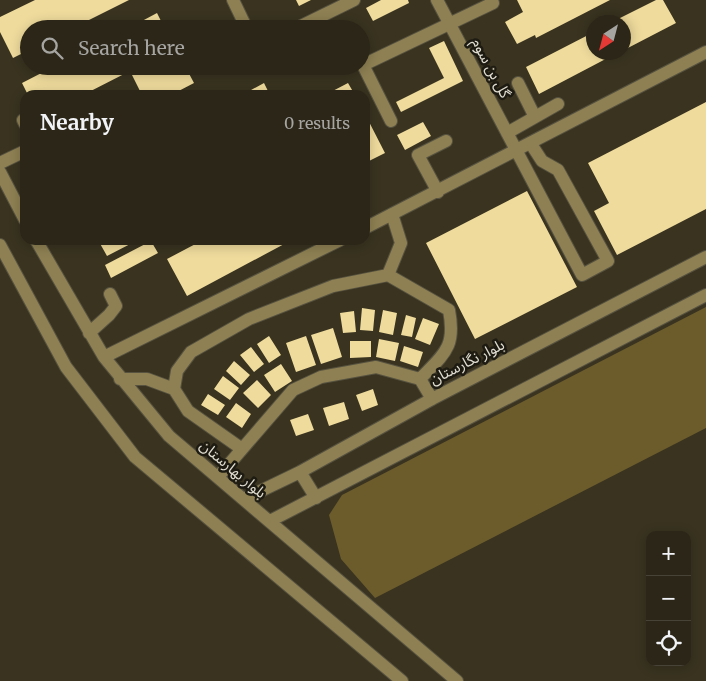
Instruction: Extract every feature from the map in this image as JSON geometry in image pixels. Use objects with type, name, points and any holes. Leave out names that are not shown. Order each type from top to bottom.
[{"type":"street","points":[[233,0],[243,20]]},
{"type":"street","points":[[313,20],[354,0]]},
{"type":"street","name":"گل بن سوم","points":[[437,0],[582,275],[608,261],[558,170],[542,161],[531,144]]},
{"type":"street","points":[[370,62],[449,22],[493,3]]},
{"type":"street","points":[[370,225],[516,152],[706,52]]},
{"type":"street","points":[[368,75],[391,122]]},
{"type":"street","points":[[518,83],[535,117]]},
{"type":"street","points":[[507,133],[558,104]]},
{"type":"street","points":[[438,192],[418,155],[446,141]]},
{"type":"street","points":[[0,163],[20,153]]},
{"type":"street","points":[[0,172],[20,210]]},
{"type":"street","points":[[388,275],[401,243],[392,214]]},
{"type":"street","name":"بلوار بهارستان","points":[[39,245],[104,357],[120,379],[169,436],[457,681]]},
{"type":"street","points":[[104,357],[330,245]]},
{"type":"street","points":[[0,246],[66,366],[135,457],[402,681]]},
{"type":"street","name":"بلوار نگارستان","points":[[244,498],[300,472],[432,399],[706,257]]},
{"type":"street","points":[[174,389],[177,371],[190,352],[249,319],[333,286],[388,275],[448,310],[453,332],[444,354],[420,379]]},
{"type":"street","points":[[89,333],[109,316],[116,306],[110,294]]},
{"type":"street","points":[[270,521],[706,296]]},
{"type":"street","points":[[218,477],[293,390],[321,377],[376,367],[420,379],[432,399]]},
{"type":"street","points":[[120,379],[147,379],[174,389],[188,411],[242,449]]},
{"type":"street","points":[[300,472],[316,498]]},
{"type":"shaded area","points":[[706,307],[706,428],[375,598],[341,559],[329,515],[342,495]]},
{"type":"building","points":[[35,0],[129,0],[89,20],[20,20],[20,54],[13,58],[0,32],[0,17]]},
{"type":"building","points":[[296,0],[311,0],[299,6]]},
{"type":"building","points":[[381,0],[408,0],[409,3],[373,21],[366,8]]},
{"type":"building","points":[[517,0],[610,0],[536,38],[535,35],[517,44],[505,22],[523,12]]},
{"type":"building","points":[[656,0],[663,0],[676,23],[631,46],[631,15],[626,15]]},
{"type":"building","points":[[157,13],[160,20],[144,20]]},
{"type":"building","points":[[586,36],[586,60],[604,60],[539,94],[526,67]]},
{"type":"building","points":[[444,41],[463,81],[401,112],[396,102],[444,78],[429,48]]},
{"type":"building","points":[[38,75],[122,75],[93,90],[26,90],[22,83]]},
{"type":"building","points":[[132,75],[190,75],[194,83],[181,90],[140,90]]},
{"type":"building","points":[[264,83],[268,90],[251,90]]},
{"type":"building","points":[[348,83],[352,90],[335,90]]},
{"type":"building","points":[[706,102],[706,209],[617,255],[594,211],[609,203],[588,163]]},
{"type":"building","points":[[423,122],[431,136],[405,150],[397,135]]},
{"type":"building","points":[[370,124],[385,153],[370,160]]},
{"type":"building","points":[[527,191],[577,287],[475,339],[426,243]]},
{"type":"building","points":[[101,245],[128,245],[107,256]]},
{"type":"building","points":[[143,245],[153,245],[158,253],[111,278],[105,265]]},
{"type":"building","points":[[194,245],[282,245],[187,296],[167,259]]},
{"type":"building","points":[[362,308],[375,310],[373,331],[360,330]]},
{"type":"building","points":[[383,310],[397,313],[393,335],[379,332]]},
{"type":"building","points":[[354,311],[356,332],[343,333],[340,313]]},
{"type":"building","points":[[406,315],[416,318],[412,337],[401,335]]},
{"type":"building","points":[[423,318],[439,324],[430,345],[415,339]]},
{"type":"building","points":[[333,328],[342,357],[321,364],[311,335]]},
{"type":"building","points":[[269,336],[281,355],[269,363],[257,344]]},
{"type":"building","points":[[306,336],[316,365],[296,372],[286,343]]},
{"type":"building","points":[[379,339],[399,343],[395,361],[376,357]]},
{"type":"building","points":[[350,341],[371,341],[371,357],[350,358]]},
{"type":"building","points":[[404,346],[423,352],[418,367],[400,361]]},
{"type":"building","points":[[251,347],[264,364],[254,372],[240,355]]},
{"type":"building","points":[[234,361],[250,375],[241,385],[226,371]]},
{"type":"building","points":[[281,364],[292,381],[275,392],[264,375]]},
{"type":"building","points":[[223,376],[239,388],[230,400],[214,389]]},
{"type":"building","points":[[257,380],[271,395],[258,408],[243,393]]},
{"type":"building","points":[[373,389],[378,405],[362,411],[356,395]]},
{"type":"building","points":[[208,394],[225,405],[218,415],[201,405]]},
{"type":"building","points":[[344,402],[349,419],[329,426],[323,408]]},
{"type":"building","points":[[236,403],[251,414],[242,428],[226,417]]},
{"type":"building","points":[[308,414],[314,430],[296,436],[290,420]]}]
